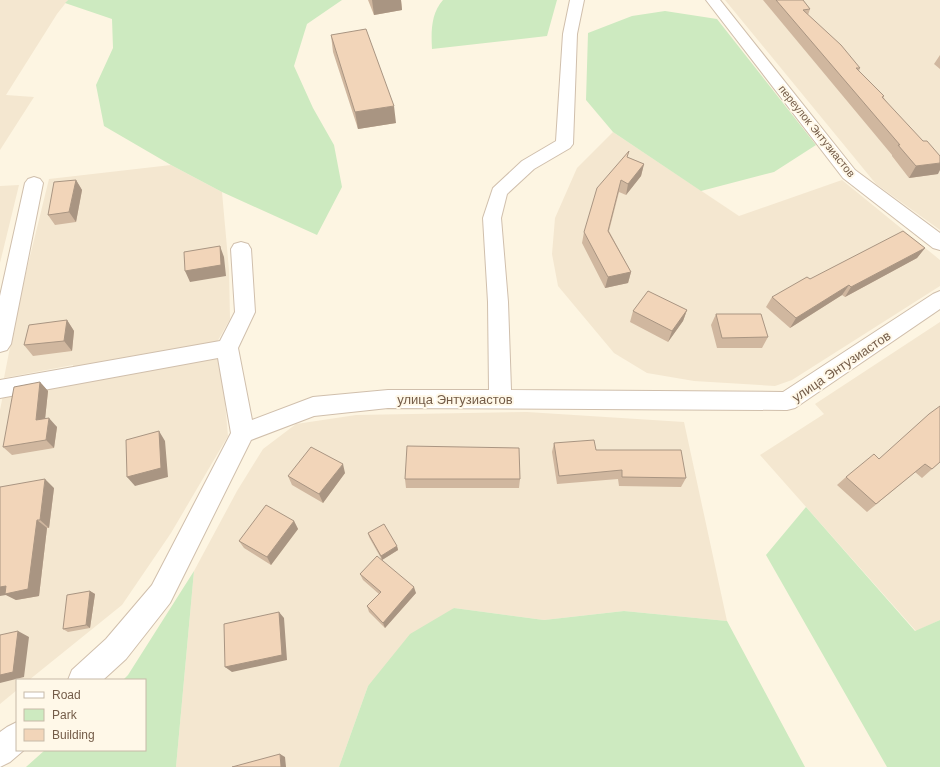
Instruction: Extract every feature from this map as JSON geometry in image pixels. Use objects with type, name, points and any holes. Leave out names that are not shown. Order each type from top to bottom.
[{"type":"street","points":[[500,400],[498,302],[492,218],[499,192],[528,165],[564,144],[570,34],[577,0]]},
{"type":"street","name":"переулок Энтузиастов","points":[[713,0],[849,174],[940,243]]},
{"type":"street","points":[[0,344],[34,183]]},
{"type":"street","points":[[83,679],[116,649],[161,594],[243,433],[227,348],[244,312],[241,249]]},
{"type":"street","name":"улица Энтузиастов","points":[[243,433],[314,407],[388,399],[787,401],[940,299]]},
{"type":"street","points":[[0,389],[227,348]]},
{"type":"street","points":[[0,752],[16,738]]},
{"type":"shaded area","points":[[0,0],[68,0],[57,14],[6,95],[34,97],[0,150]]},
{"type":"shaded area","points":[[725,0],[940,0],[940,230],[876,184]]},
{"type":"shaded area","points":[[613,132],[739,216],[842,180],[940,260],[940,286],[792,380],[775,386],[694,381],[647,373],[614,353],[558,286],[552,254],[555,218],[577,168]]},
{"type":"shaded area","points":[[171,165],[222,192],[229,270],[230,319],[216,344],[73,372],[73,365],[4,378],[19,301],[49,179]]},
{"type":"shaded area","points":[[19,185],[0,263],[0,186]]},
{"type":"shaded area","points":[[940,322],[940,620],[916,631],[760,455],[824,414],[815,404]]},
{"type":"shaded area","points":[[221,357],[228,436],[171,533],[122,605],[30,679],[16,679],[16,691],[0,704],[0,410],[3,395]]},
{"type":"shaded area","points":[[527,412],[684,422],[727,621],[624,611],[544,620],[454,608],[368,686],[339,767],[176,767],[194,571],[237,491],[263,449],[296,424],[356,415]]},
{"type":"green space","points":[[68,0],[342,0],[307,24],[294,66],[313,108],[334,145],[342,187],[317,235],[222,192],[171,165],[104,126],[96,85],[113,48],[112,19],[65,3]]},
{"type":"green space","points":[[443,0],[557,0],[547,36],[432,49],[432,29],[434,17]]},
{"type":"green space","points":[[665,11],[717,19],[816,145],[774,172],[701,191],[613,132],[586,100],[588,33],[632,16]]},
{"type":"green space","points":[[806,507],[915,631],[940,620],[940,767],[887,767],[766,555]]},
{"type":"green space","points":[[194,571],[176,767],[26,767],[44,751],[146,751],[146,679],[124,679]]},
{"type":"green space","points":[[454,608],[544,620],[624,611],[727,621],[805,767],[339,767],[368,686],[410,634]]},
{"type":"building","points":[[776,0],[803,0],[810,9],[803,10],[841,45],[860,68],[856,68],[884,96],[882,97],[923,141],[927,141],[940,156],[940,163],[916,166],[898,145],[900,145]]},
{"type":"building","points":[[366,29],[394,106],[355,112],[331,35]]},
{"type":"building","points":[[629,151],[627,157],[644,164],[628,184],[621,180],[608,231],[631,272],[608,277],[584,232],[597,188]]},
{"type":"building","points":[[76,180],[69,212],[48,215],[54,182]]},
{"type":"building","points":[[903,231],[925,248],[851,287],[849,285],[796,318],[772,297],[807,277],[810,279]]},
{"type":"building","points":[[220,246],[221,265],[185,271],[184,252]]},
{"type":"building","points":[[648,291],[687,310],[672,331],[633,311]]},
{"type":"building","points":[[716,314],[761,314],[768,337],[722,338]]},
{"type":"building","points":[[67,320],[64,341],[24,345],[29,325]]},
{"type":"building","points":[[40,382],[36,420],[49,418],[46,440],[3,447],[14,387]]},
{"type":"building","points":[[940,406],[940,462],[932,469],[925,464],[876,504],[846,477],[874,454],[879,459]]},
{"type":"building","points":[[159,431],[161,468],[127,477],[126,440]]},
{"type":"building","points":[[594,440],[596,450],[681,450],[686,478],[622,477],[622,470],[559,476],[554,443]]},
{"type":"building","points":[[407,446],[519,448],[520,479],[405,479]]},
{"type":"building","points":[[311,447],[343,464],[319,494],[288,476]]},
{"type":"building","points":[[45,479],[40,520],[37,520],[28,589],[5,594],[6,586],[0,587],[0,487]]},
{"type":"building","points":[[266,505],[294,521],[267,557],[239,541]]},
{"type":"building","points":[[384,524],[397,546],[381,556],[368,533]]},
{"type":"building","points":[[377,556],[414,587],[383,623],[367,606],[381,592],[360,574]]},
{"type":"building","points":[[90,591],[86,625],[63,629],[67,595]]},
{"type":"building","points":[[279,612],[282,655],[225,667],[224,624]]},
{"type":"building","points":[[18,631],[13,672],[0,675],[0,635]]},
{"type":"building","points":[[280,754],[281,767],[232,767]]}]
